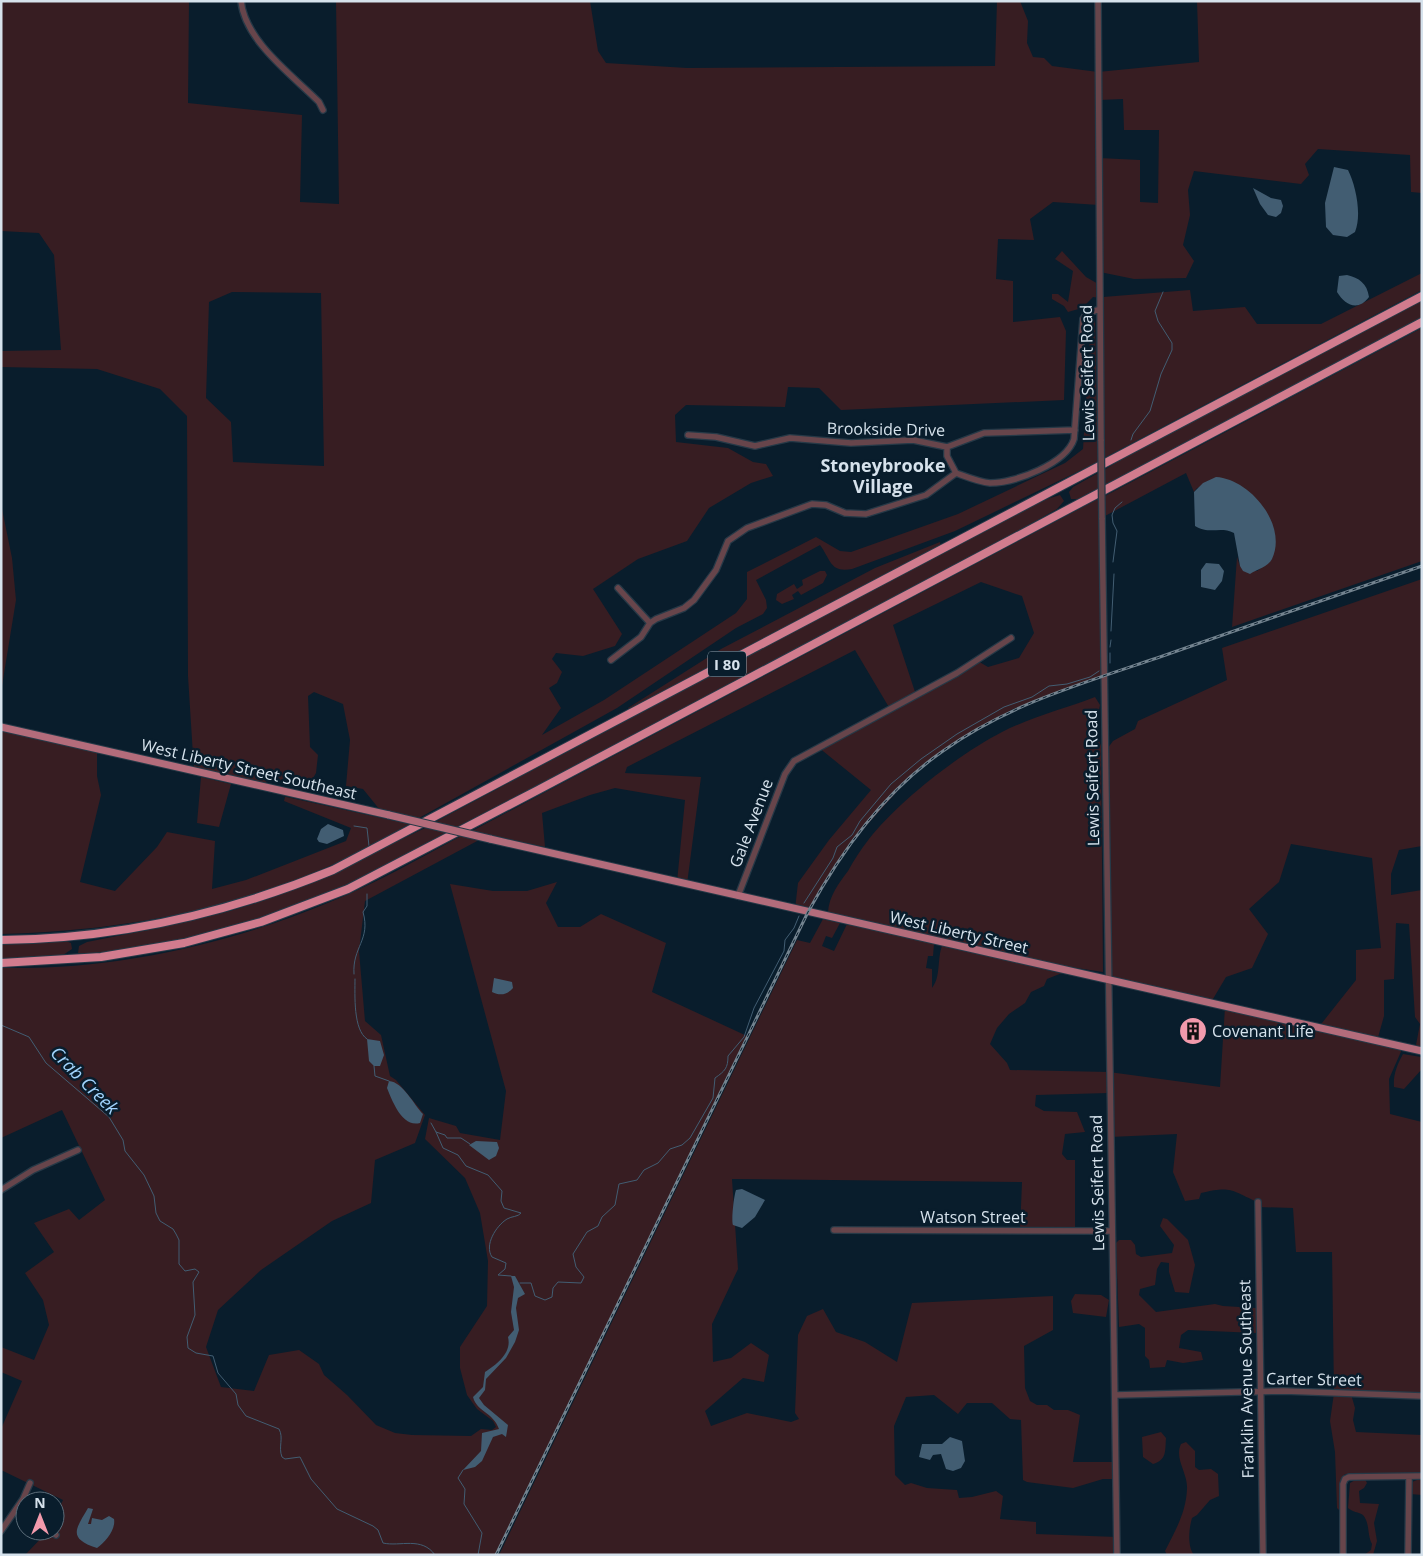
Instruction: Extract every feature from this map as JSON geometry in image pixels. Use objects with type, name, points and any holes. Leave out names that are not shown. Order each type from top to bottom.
[{"type":"highway","name":"I 80","points":[[1,940],[88,936],[188,918],[261,898],[333,870],[1422,296]]},
{"type":"highway","name":"I 80","points":[[1,963],[101,957],[184,943],[270,919],[348,889],[1422,322]]},
{"type":"main road","name":"West Liberty Street Southeast","points":[[1,727],[490,839]]},
{"type":"main road","name":"West Liberty Street","points":[[490,839],[1422,1051]]},
{"type":"street","points":[[241,1],[244,17],[255,37],[319,102],[323,110]]},
{"type":"street","name":"Lewis Seifert Road","points":[[1098,1],[1101,441],[1117,1555]]},
{"type":"street","points":[[611,660],[642,637],[650,623],[684,608],[694,600],[716,570],[728,541],[747,528],[812,504],[826,505],[845,513],[866,514],[926,494],[956,474],[990,483],[1030,473],[1053,463],[1073,443],[1083,319],[1086,314],[1100,309]]},
{"type":"street","name":"Brookside Drive","points":[[688,435],[716,437],[755,446],[784,438],[851,443],[913,440],[947,447],[984,433],[1075,430]]},
{"type":"street","points":[[947,447],[947,456],[956,474]]},
{"type":"street","points":[[618,588],[650,623]]},
{"type":"street","name":"Gale Avenue","points":[[738,896],[785,774],[792,763],[809,752],[957,674],[1010,638]]},
{"type":"street","points":[[1,1190],[33,1170],[78,1150]]},
{"type":"street","name":"Franklin Avenue Southeast","points":[[1258,1202],[1263,1555]]},
{"type":"street","name":"Watson Street","points":[[834,1230],[1112,1231]]},
{"type":"street","name":"Carter Street","points":[[1115,1395],[1260,1392],[1422,1396]]},
{"type":"street","points":[[1343,1555],[1345,1479],[1349,1477],[1422,1476]]},
{"type":"street","points":[[1408,1555],[1409,1477]]},
{"type":"street","points":[[26,1491],[30,1483]]},
{"type":"street","points":[[1,1531],[15,1512]]},
{"type":"shaded area","points":[[1,1],[189,1],[188,103],[302,115],[300,202],[339,204],[336,1],[590,1],[598,51],[606,63],[687,68],[995,66],[997,1],[1020,1],[1028,21],[1027,43],[1033,57],[1044,58],[1052,66],[1098,72],[1199,62],[1197,1],[1422,1],[1422,193],[1411,192],[1410,155],[1318,149],[1305,164],[1309,175],[1301,184],[1194,171],[1188,190],[1190,215],[1183,245],[1194,261],[1186,278],[1134,279],[1100,272],[1099,205],[1053,202],[1030,219],[1034,240],[998,239],[996,279],[1013,281],[1013,322],[1060,317],[1066,331],[1064,400],[841,410],[819,388],[788,387],[785,407],[686,405],[675,415],[676,442],[728,448],[753,462],[766,464],[773,476],[751,483],[709,508],[687,541],[638,559],[593,589],[622,634],[615,646],[583,656],[556,653],[552,659],[562,672],[557,683],[549,688],[561,708],[542,735],[604,700],[736,613],[747,599],[747,572],[816,537],[840,551],[851,552],[958,514],[1065,463],[1083,449],[1091,319],[1095,320],[1098,462],[955,531],[852,569],[845,570],[835,567],[820,545],[756,580],[766,600],[767,608],[763,614],[736,628],[617,708],[419,818],[380,810],[363,789],[346,786],[350,740],[343,704],[314,692],[308,696],[310,747],[318,755],[316,773],[310,783],[299,784],[271,780],[266,782],[264,787],[194,771],[188,676],[187,416],[160,389],[97,369],[1,367],[1,351],[61,350],[54,255],[39,233],[1,231]],"holes":[[[1123,99],[1124,130],[1159,130],[1158,203],[1140,202],[1140,160],[1099,158],[1099,100]],[[232,292],[321,293],[324,466],[233,462],[231,422],[206,398],[209,302]]]},
{"type":"shaded area","points":[[1062,251],[1086,277],[1100,285],[1100,298],[1093,297],[1082,308],[1068,312],[1064,306],[1052,299],[1052,294],[1058,294],[1068,302],[1073,271],[1055,259]]},
{"type":"shaded area","points":[[1422,273],[1422,290],[1104,458],[1103,297],[1190,290],[1193,311],[1245,307],[1257,324],[1321,324]]},
{"type":"shaded area","points":[[1422,300],[1422,319],[1104,487],[1104,470],[1122,459]]},
{"type":"shaded area","points":[[1422,328],[1422,561],[1232,627],[1237,557],[1240,566],[1257,571],[1271,560],[1274,546],[1239,486],[1229,480],[1197,488],[1194,492],[1186,473],[1105,516],[1105,496]]},
{"type":"shaded area","points":[[1098,473],[1098,490],[1080,499],[1071,499],[1069,492],[1073,487]]},
{"type":"shaded area","points":[[1060,495],[1064,501],[1057,509],[981,552],[461,828],[435,822],[969,539],[1047,499]]},
{"type":"shaded area","points":[[1098,499],[1104,676],[1013,709],[943,750],[910,777],[848,846],[808,912],[795,909],[798,883],[829,840],[871,790],[818,747],[890,709],[855,650],[627,767],[625,773],[701,777],[687,884],[677,882],[685,800],[615,788],[590,795],[542,813],[545,847],[472,831]],"holes":[[[981,582],[1022,596],[1034,633],[1019,658],[988,667],[976,660],[916,695],[893,625]]]},
{"type":"shaded area","points":[[1,504],[12,558],[16,600],[1,692]]},
{"type":"shaded area","points":[[940,542],[941,546],[630,710],[628,708],[721,649],[875,568]]},
{"type":"shaded area","points":[[820,571],[825,571],[827,575],[823,583],[801,595],[798,591],[792,595],[794,599],[782,604],[776,600],[777,594],[794,584],[797,589],[803,585],[802,580]]},
{"type":"shaded area","points":[[1422,579],[1422,846],[1399,850],[1391,874],[1391,895],[1422,890],[1422,1051],[1415,1050],[1420,1024],[1415,1017],[1409,924],[1396,923],[1394,979],[1384,980],[1384,1016],[1377,1041],[1403,1047],[1389,1079],[1390,1114],[1422,1122],[1422,1396],[1351,1394],[1355,1408],[1353,1420],[1356,1432],[1422,1435],[1422,1474],[1345,1474],[1340,1486],[1339,1510],[1337,1508],[1335,1452],[1330,1421],[1334,1393],[1332,1252],[1296,1252],[1293,1208],[1258,1207],[1257,1202],[1230,1190],[1201,1193],[1199,1199],[1185,1201],[1173,1172],[1177,1134],[1110,1137],[1109,1093],[1036,1095],[1035,1106],[1044,1111],[1077,1112],[1085,1132],[1065,1134],[1062,1154],[1067,1160],[1075,1160],[1075,1231],[1020,1231],[1022,1182],[732,1179],[738,1269],[712,1324],[713,1362],[731,1358],[751,1343],[769,1355],[764,1382],[743,1378],[705,1411],[711,1426],[747,1413],[791,1422],[799,1419],[795,1413],[798,1335],[807,1316],[823,1309],[836,1332],[865,1342],[897,1362],[912,1303],[1053,1296],[1053,1330],[1024,1346],[1025,1388],[1030,1401],[1037,1405],[1047,1405],[1054,1410],[1068,1410],[1080,1415],[1073,1462],[1116,1462],[1116,1479],[1103,1479],[1073,1488],[1027,1482],[1023,1480],[1021,1420],[1010,1419],[992,1403],[967,1403],[958,1414],[934,1395],[906,1397],[894,1426],[895,1475],[905,1485],[911,1483],[927,1488],[957,1490],[959,1498],[996,1491],[1003,1496],[1000,1519],[1036,1522],[1036,1534],[1117,1537],[1117,1555],[499,1555],[797,940],[810,943],[823,919],[840,923],[832,938],[826,936],[822,946],[834,951],[847,924],[934,944],[933,956],[928,956],[926,968],[932,969],[932,988],[937,979],[942,946],[1062,973],[1047,979],[1044,986],[1031,992],[1025,1003],[1009,1014],[997,1028],[990,1044],[1007,1063],[1010,1070],[1109,1072],[1220,1087],[1225,1007],[1318,1028],[1356,980],[1356,950],[1381,948],[1372,858],[1291,844],[1279,882],[1249,909],[1268,934],[1252,968],[1226,977],[1210,1004],[1108,980],[1105,752],[1113,741],[1135,729],[1138,721],[1227,680],[1222,648]]},
{"type":"shaded area","points":[[1095,697],[1100,705],[1095,729],[1101,746],[1103,972],[1070,967],[828,912],[835,890],[866,843],[896,809],[913,794],[985,741],[1036,717]]},
{"type":"shaded area","points":[[1,730],[97,752],[97,776],[101,795],[80,882],[115,891],[157,847],[167,832],[215,841],[212,889],[246,880],[346,841],[351,828],[284,801],[285,797],[282,796],[409,824],[363,850],[314,873],[264,891],[213,906],[161,918],[108,926],[54,932],[1,934]]},
{"type":"shaded area","points":[[201,777],[231,784],[219,827],[197,823]]},
{"type":"shaded area","points":[[425,828],[449,833],[350,884],[288,910],[232,927],[146,946],[88,955],[78,953],[79,946],[87,942],[199,919],[265,900],[326,875]]},
{"type":"shaded area","points":[[461,836],[479,840],[365,901],[359,951],[365,1021],[381,1035],[390,1076],[396,1080],[425,1115],[415,1143],[375,1160],[371,1203],[332,1221],[261,1270],[218,1310],[206,1347],[221,1387],[254,1391],[269,1355],[299,1350],[319,1364],[324,1375],[347,1395],[376,1425],[395,1433],[471,1436],[481,1429],[492,1430],[496,1427],[493,1421],[477,1409],[467,1395],[460,1368],[460,1347],[487,1306],[488,1261],[480,1213],[465,1178],[425,1139],[429,1118],[456,1126],[460,1133],[500,1140],[506,1091],[450,884],[493,891],[527,891],[557,882],[546,903],[558,927],[580,927],[601,914],[666,943],[652,992],[747,1036],[495,1555],[25,1555],[38,1541],[65,1541],[65,1491],[44,1491],[1,1470],[1,1429],[22,1381],[1,1372],[1,1347],[34,1360],[49,1325],[43,1300],[25,1273],[54,1252],[34,1223],[69,1209],[79,1220],[105,1200],[62,1110],[1,1138],[1,968],[85,965],[169,952],[210,942],[251,931],[291,917],[347,895]]},
{"type":"shaded area","points":[[66,941],[71,943],[72,949],[63,955],[1,959],[1,944]]},
{"type":"shaded area","points":[[1403,1054],[1421,1057],[1422,1069],[1404,1089],[1394,1087],[1396,1070]]},
{"type":"shaded area","points":[[1163,1218],[1167,1219],[1188,1240],[1195,1265],[1189,1293],[1175,1292],[1169,1272],[1169,1263],[1161,1262],[1157,1269],[1155,1285],[1140,1289],[1139,1295],[1156,1312],[1215,1304],[1256,1308],[1256,1333],[1188,1330],[1181,1335],[1179,1348],[1201,1352],[1203,1360],[1183,1363],[1167,1360],[1165,1367],[1150,1368],[1149,1360],[1145,1356],[1145,1328],[1139,1324],[1119,1327],[1116,1243],[1119,1240],[1131,1240],[1135,1245],[1136,1254],[1141,1257],[1172,1253],[1174,1245],[1160,1226]]},
{"type":"shaded area","points":[[1075,1294],[1101,1295],[1109,1300],[1106,1317],[1073,1313],[1071,1301]]},
{"type":"shaded area","points":[[1161,1432],[1166,1438],[1165,1451],[1161,1460],[1153,1464],[1143,1457],[1142,1437]]},
{"type":"shaded area","points":[[1186,1442],[1195,1451],[1195,1467],[1199,1470],[1211,1469],[1218,1474],[1219,1496],[1210,1500],[1192,1518],[1189,1532],[1194,1555],[1167,1555],[1165,1551],[1185,1506],[1187,1483],[1180,1461],[1179,1450],[1181,1444]]},
{"type":"shaded area","points":[[1422,1478],[1422,1495],[1410,1494],[1412,1482]]},
{"type":"shaded area","points":[[1357,1479],[1365,1479],[1367,1483],[1359,1491],[1360,1503],[1379,1504],[1374,1523],[1377,1541],[1373,1555],[1364,1555],[1371,1550],[1372,1544],[1365,1518],[1363,1515],[1348,1508],[1350,1483]]},
{"type":"water","points":[[1334,167],[1348,170],[1356,192],[1357,225],[1355,232],[1347,237],[1333,235],[1326,227],[1325,203]]},
{"type":"water","points":[[1253,188],[1271,198],[1281,200],[1283,206],[1281,213],[1276,217],[1268,215],[1260,204]]},
{"type":"water","points":[[1347,275],[1359,280],[1366,288],[1369,297],[1365,302],[1352,305],[1340,297],[1337,292],[1339,276]]},
{"type":"water","points":[[1216,477],[1229,480],[1253,495],[1263,506],[1275,532],[1276,546],[1272,559],[1265,566],[1250,574],[1243,571],[1240,566],[1234,533],[1224,530],[1205,530],[1195,526],[1194,492],[1203,483]]},
{"type":"water","points":[[1206,563],[1219,564],[1224,571],[1222,581],[1215,590],[1201,587],[1201,570]]},
{"type":"water","points":[[328,824],[343,830],[344,836],[327,844],[319,842],[317,839],[321,829]]},
{"type":"water","points":[[494,978],[512,982],[513,988],[503,994],[492,992]]},
{"type":"water","points":[[367,1039],[380,1041],[384,1055],[380,1066],[374,1066],[369,1061]]},
{"type":"water","points":[[389,1081],[399,1085],[423,1114],[420,1123],[408,1121],[399,1112],[387,1088]]},
{"type":"water","points":[[476,1141],[497,1142],[499,1148],[496,1156],[489,1160],[469,1145]]},
{"type":"water","points":[[742,1189],[765,1200],[755,1217],[742,1228],[733,1225],[732,1219],[736,1190]]},
{"type":"water","points":[[511,1276],[515,1276],[525,1294],[518,1298],[516,1308],[519,1330],[506,1358],[486,1379],[485,1390],[479,1398],[484,1405],[508,1425],[506,1437],[502,1434],[493,1437],[482,1461],[475,1467],[463,1470],[481,1451],[482,1433],[499,1429],[493,1419],[478,1406],[473,1397],[483,1387],[485,1372],[503,1358],[508,1348],[508,1337],[514,1330],[511,1312],[514,1287]]},
{"type":"water","points":[[950,1437],[962,1441],[965,1461],[961,1468],[953,1471],[946,1469],[941,1454],[933,1455],[930,1460],[919,1457],[922,1444],[942,1444]]},
{"type":"water","points":[[88,1508],[93,1509],[88,1524],[91,1524],[92,1518],[102,1520],[109,1516],[114,1519],[112,1531],[97,1548],[81,1540],[77,1532]]},
{"type":"waterway","points":[[1131,440],[1133,434],[1150,411],[1161,374],[1172,350],[1172,343],[1158,321],[1155,311],[1163,292]]},
{"type":"waterway","points":[[1113,562],[1117,531],[1112,515],[1115,508],[1122,502]]},
{"type":"waterway","points":[[1111,631],[1114,574]]},
{"type":"waterway","points":[[1110,647],[1111,640]]},
{"type":"waterway","points":[[1110,653],[1110,663]]},
{"type":"waterway","points":[[804,903],[833,858],[837,847],[852,835],[860,821],[891,784],[921,759],[957,734],[1004,707],[1032,697],[1049,686],[1067,684],[1090,677],[1099,671]]},
{"type":"waterway","points":[[354,826],[367,828],[369,846]]},
{"type":"waterway","points":[[354,974],[354,965],[365,930],[363,912],[367,906],[367,894]]},
{"type":"waterway","points":[[520,1283],[531,1283],[535,1296],[545,1300],[552,1297],[553,1288],[558,1282],[581,1283],[584,1277],[576,1267],[573,1254],[587,1232],[598,1226],[602,1217],[615,1205],[619,1184],[637,1180],[644,1170],[658,1163],[670,1149],[682,1145],[690,1138],[713,1098],[715,1078],[725,1069],[728,1056],[744,1037],[754,1008],[784,951],[785,940],[794,928],[799,916]]},
{"type":"waterway","points":[[355,979],[357,1020],[362,1034],[367,1039]]},
{"type":"waterway","name":"Crab Creek","points":[[1,1025],[29,1037],[46,1063],[109,1117],[123,1140],[125,1151],[144,1175],[154,1196],[156,1213],[160,1221],[173,1229],[179,1240],[179,1264],[185,1271],[195,1269],[199,1272],[193,1282],[195,1315],[187,1337],[188,1348],[196,1353],[213,1356],[218,1373],[236,1394],[238,1405],[246,1416],[279,1429],[282,1457],[285,1459],[300,1457],[311,1479],[337,1509],[373,1526],[378,1530],[383,1543],[417,1544],[430,1549],[435,1555]]},
{"type":"waterway","points":[[374,1066],[375,1076],[389,1081]]},
{"type":"waterway","points":[[431,1123],[436,1132],[445,1135],[447,1138],[461,1138],[470,1144]]},
{"type":"waterway","points":[[436,1132],[443,1148],[458,1155],[466,1166],[488,1175],[502,1191],[501,1201],[504,1208],[521,1213],[507,1219],[499,1226],[492,1236],[489,1247],[492,1257],[506,1263],[505,1269],[498,1275],[511,1276]]},
{"type":"waterway","points":[[463,1470],[458,1478],[465,1489],[464,1504],[482,1533],[478,1555]]},
{"type":"railway","points":[[496,1555],[808,912],[835,866],[883,804],[922,767],[943,751],[968,735],[1019,708],[1074,686],[1422,566]]},
{"type":"place","name":"Covenant Life","points":[[1193,1031]]},
{"type":"district","name":"Stoneybrooke Village","points":[[883,475]]}]
